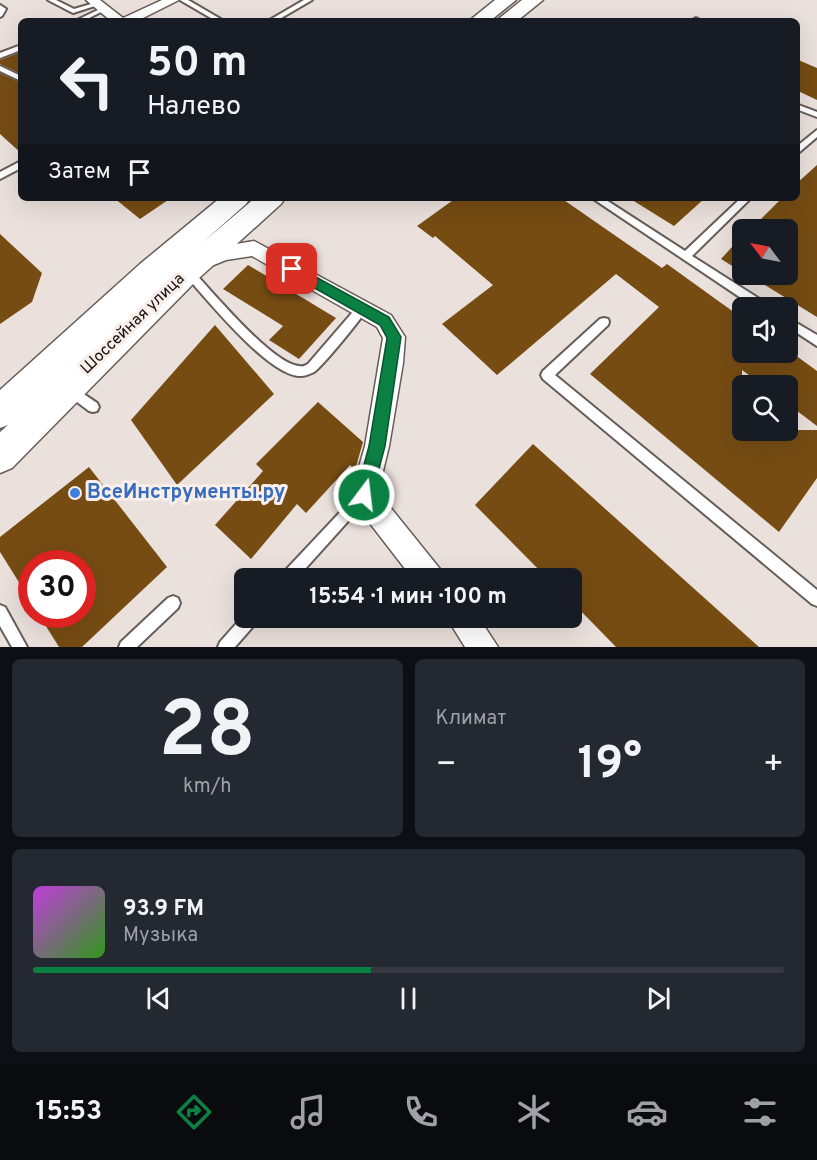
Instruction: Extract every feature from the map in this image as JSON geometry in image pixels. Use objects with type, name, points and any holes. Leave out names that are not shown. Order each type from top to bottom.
[{"type":"main road","points":[[482,18],[507,0]]},
{"type":"main road","points":[[510,18],[534,0]]},
{"type":"main road","name":"Шоссейная улица","points":[[0,412],[150,272],[256,201]]},
{"type":"main road","name":"Шоссейная улица","points":[[0,456],[257,201]]},
{"type":"street","points":[[133,18],[173,0]]},
{"type":"street","points":[[98,5],[115,18]]},
{"type":"street","points":[[254,248],[253,227],[258,201]]},
{"type":"street","points":[[191,268],[224,253],[254,248],[384,321],[394,337],[377,446],[364,495],[421,568]]},
{"type":"street","points":[[468,628],[483,647]]},
{"type":"lane","points":[[51,0],[73,11],[98,5]]},
{"type":"lane","points":[[183,0],[216,18]]},
{"type":"lane","points":[[194,6],[206,0]]},
{"type":"lane","points":[[276,18],[309,0]]},
{"type":"lane","points":[[82,18],[98,5]]},
{"type":"lane","points":[[0,7],[3,9],[0,15]]},
{"type":"lane","points":[[0,56],[18,48]]},
{"type":"lane","points":[[0,68],[18,77]]},
{"type":"lane","points":[[800,107],[817,115]]},
{"type":"lane","points":[[800,148],[817,133]]},
{"type":"lane","points":[[0,176],[18,166]]},
{"type":"lane","points":[[601,201],[748,297]]},
{"type":"lane","points":[[686,256],[744,201]]},
{"type":"lane","points":[[191,268],[259,347],[294,370],[304,372],[312,367],[362,309]]},
{"type":"lane","points":[[604,322],[547,375],[817,599]]},
{"type":"lane","points":[[798,329],[817,341]]},
{"type":"lane","points":[[67,388],[93,407]]},
{"type":"lane","points":[[297,568],[364,495]]},
{"type":"lane","points":[[126,647],[173,603]]},
{"type":"lane","points":[[0,612],[20,647]]},
{"type":"lane","points":[[225,647],[243,628]]},
{"type":"building","points":[[18,53],[18,73],[0,64],[0,60]]},
{"type":"building","points":[[800,61],[817,68],[817,100],[800,92]]},
{"type":"building","points":[[0,73],[18,82],[18,150],[0,134]]},
{"type":"building","points":[[817,165],[817,317],[798,305],[798,297],[784,297],[765,285],[798,285],[798,219],[761,219],[779,201],[800,201],[800,180]]},
{"type":"building","points":[[118,201],[167,201],[140,219]]},
{"type":"building","points":[[452,201],[565,201],[662,268],[667,264],[732,311],[732,363],[798,363],[798,357],[817,371],[817,426],[798,412],[798,375],[749,375],[742,370],[742,375],[732,375],[732,441],[798,441],[798,430],[817,430],[817,478],[779,532],[590,374],[659,307],[616,274],[497,375],[442,324],[493,285],[435,236],[433,238],[417,226]]},
{"type":"building","points":[[634,201],[702,201],[674,226]]},
{"type":"building","points":[[0,234],[42,273],[32,302],[0,324]]},
{"type":"building","points":[[732,247],[732,266],[721,259]]},
{"type":"building","points":[[248,265],[336,318],[299,359],[269,340],[283,326],[223,289]]},
{"type":"building","points":[[215,325],[274,394],[177,485],[131,420]]},
{"type":"building","points":[[318,402],[363,442],[355,470],[350,465],[306,513],[297,504],[251,559],[215,525],[263,471],[256,464]]},
{"type":"building","points":[[533,444],[759,647],[616,647],[582,612],[582,568],[537,568],[475,505]]},
{"type":"building","points":[[89,467],[167,567],[82,647],[59,647],[47,628],[96,628],[96,550],[18,550],[18,581],[0,552],[0,537]]},
{"type":"place","name":"ВсеИнструменты.ру","points":[[75,493]]},
{"type":"route","points":[[292,269],[384,321],[394,337],[392,363],[377,446],[364,495]]}]
